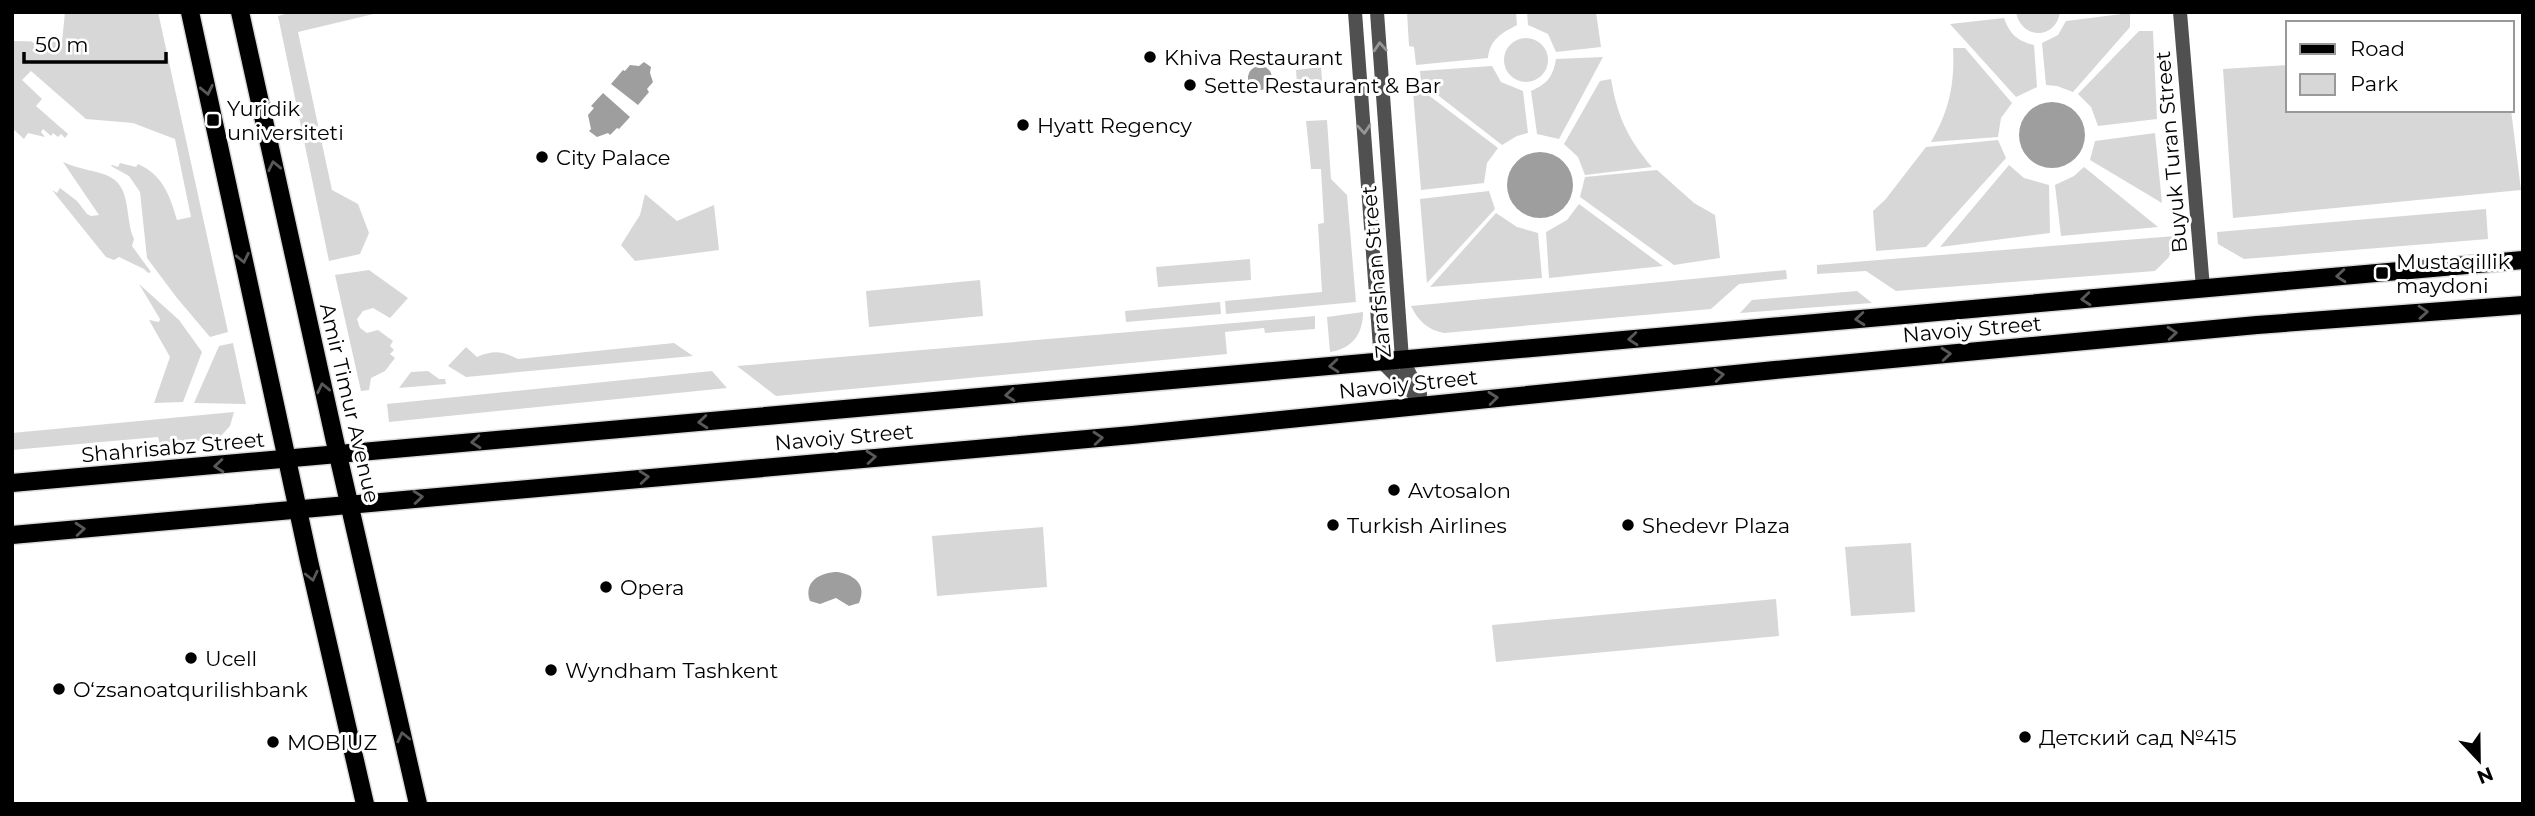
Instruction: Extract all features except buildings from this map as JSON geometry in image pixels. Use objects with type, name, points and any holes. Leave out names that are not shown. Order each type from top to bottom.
[{"type":"main road","points":[[190,12],[365,804]]},
{"type":"main road","name":"Amir Timur Avenue","points":[[240,12],[418,804]]},
{"type":"main road","points":[[2515,261],[2523,253]]},
{"type":"main road","name":"Navoiy Street","points":[[338,455],[2515,261]]},
{"type":"main road","name":"Navoiy Street","points":[[298,510],[1132,435],[2217,329],[2523,305]]},
{"type":"main road","name":"Shahrisabz Street","points":[[12,484],[338,455]]},
{"type":"main road","points":[[12,535],[298,510]]},
{"type":"street","name":"Zarafshan Street","points":[[1355,12],[1381,362],[1425,405]]},
{"type":"street","name":"Zarafshan Street","points":[[1377,12],[1402,359],[1425,405]]},
{"type":"street","name":"Buyuk Turan Street","points":[[2180,12],[2203,288]]},
{"type":"green space","points":[[65,12],[158,12],[228,332],[210,337],[147,258],[140,192],[129,176],[111,166],[118,167],[120,163],[136,167],[138,164],[147,169],[164,187],[177,220],[191,217],[175,139],[133,123],[86,119],[31,71],[22,80],[42,99],[36,106],[68,134],[65,138],[61,134],[58,137],[53,133],[51,136],[43,129],[41,132],[45,137],[28,133],[24,139],[12,128],[12,41],[62,42]]},
{"type":"green space","points":[[292,12],[382,12],[298,32],[332,190],[358,204],[369,233],[360,254],[329,261],[278,16]]},
{"type":"green space","points":[[1407,12],[1516,12],[1517,25],[1494,41],[1488,58],[1416,65],[1414,47],[1409,46]]},
{"type":"green space","points":[[1527,12],[1596,12],[1601,47],[1556,52],[1548,34],[1528,25]]},
{"type":"green space","points":[[2016,12],[2060,12],[2052,28],[2038,33],[2024,28]]},
{"type":"green space","points":[[2130,13],[2130,27],[2073,92],[2046,85],[2042,43],[2058,35],[2066,21]]},
{"type":"green space","points":[[2004,18],[2015,36],[2034,45],[2037,87],[2016,97],[1950,24]]},
{"type":"green space","points":[[2139,31],[2153,31],[2157,119],[2098,126],[2091,107],[2078,94]]},
{"type":"green space","points":[[1526,38],[1541,45],[1548,60],[1541,75],[1526,82],[1511,75],[1504,60],[1511,45]]},
{"type":"green space","points":[[1953,48],[1965,48],[2012,103],[2001,118],[1998,137],[1931,142],[1950,97]]},
{"type":"green space","points":[[1603,57],[1559,139],[1537,134],[1531,91],[1548,79],[1556,59]]},
{"type":"green space","points":[[2286,65],[2286,112],[2511,112],[2521,190],[2233,218],[2223,69]]},
{"type":"green space","points":[[1492,66],[1501,82],[1523,91],[1528,133],[1502,145],[1421,82],[1420,71]]},
{"type":"green space","points":[[1321,67],[1322,81],[1297,83],[1296,70]]},
{"type":"green space","points":[[1611,79],[1624,126],[1652,167],[1585,175],[1578,157],[1564,144],[1600,81]]},
{"type":"green space","points":[[1423,91],[1498,148],[1487,163],[1484,183],[1421,190],[1413,92]]},
{"type":"green space","points":[[1327,120],[1331,179],[1347,195],[1356,302],[1226,314],[1225,301],[1322,292],[1318,224],[1324,223],[1321,169],[1311,169],[1306,121]]},
{"type":"green space","points":[[2155,133],[2162,203],[2090,160],[2095,141]]},
{"type":"green space","points":[[1998,140],[2006,158],[1926,247],[1876,251],[1873,211],[1885,200],[1926,147]]},
{"type":"green space","points":[[63,162],[106,175],[120,186],[134,239],[132,246],[151,272],[148,273],[119,257],[114,260],[106,257],[52,190],[57,193],[60,188],[77,201],[87,214],[99,215]]},
{"type":"green space","points":[[2009,165],[2024,178],[2049,185],[2050,233],[1940,247]]},
{"type":"green space","points":[[2084,167],[2158,227],[2061,236],[2055,185],[2074,176]]},
{"type":"green space","points":[[1657,170],[1694,203],[1715,215],[1720,258],[1674,265],[1580,197],[1585,177]]},
{"type":"green space","points":[[1489,191],[1495,209],[1427,283],[1420,199]]},
{"type":"green space","points":[[645,194],[677,221],[714,205],[719,250],[635,261],[621,245],[640,215]]},
{"type":"green space","points":[[1579,204],[1663,266],[1549,278],[1546,232],[1567,220]]},
{"type":"green space","points":[[2486,209],[2488,239],[2244,259],[2218,244],[2217,232]]},
{"type":"green space","points":[[1496,213],[1517,227],[1538,233],[1542,278],[1430,287]]},
{"type":"green space","points":[[2175,236],[2169,257],[2155,271],[1896,291],[1866,271],[1817,274],[1817,265]]},
{"type":"green space","points":[[1250,259],[1251,280],[1158,287],[1156,267]]},
{"type":"green space","points":[[369,270],[408,298],[390,318],[373,308],[363,311],[357,319],[360,328],[367,333],[378,330],[393,341],[390,346],[394,350],[390,354],[395,358],[385,371],[371,378],[369,390],[361,391],[335,275]]},
{"type":"green space","points":[[1786,270],[1787,279],[1739,284],[1711,309],[1444,333],[1424,324],[1411,306]]},
{"type":"green space","points":[[980,280],[983,316],[869,327],[866,291]]},
{"type":"green space","points":[[139,284],[179,320],[202,352],[183,402],[154,403],[170,357],[149,320],[159,322],[160,319]]},
{"type":"green space","points":[[1857,291],[1872,303],[1740,313],[1752,300]]},
{"type":"green space","points":[[1220,302],[1221,314],[1126,322],[1125,311]]},
{"type":"green space","points":[[1363,312],[1361,327],[1355,339],[1344,348],[1330,352],[1327,317]]},
{"type":"green space","points":[[1315,316],[1315,329],[1265,333],[1264,328],[1225,332],[1227,354],[776,396],[737,366]]},
{"type":"green space","points":[[233,343],[246,404],[194,403],[219,346]]},
{"type":"green space","points":[[674,343],[693,356],[466,377],[448,366],[466,347],[477,357],[498,352],[518,359]]},
{"type":"green space","points":[[428,371],[439,379],[445,379],[446,384],[399,388],[411,372]]},
{"type":"green space","points":[[712,371],[727,388],[389,422],[387,404]]},
{"type":"green space","points":[[234,412],[230,426],[218,439],[160,445],[158,437],[12,450],[12,433]]},
{"type":"green space","points":[[1043,527],[1047,587],[937,596],[932,536]]},
{"type":"green space","points":[[1911,543],[1915,612],[1851,616],[1845,547]]},
{"type":"green space","points":[[1776,599],[1779,636],[1496,662],[1492,625]]},
{"type":"shaded area","points":[[644,62],[651,67],[653,82],[647,89],[649,92],[638,105],[611,84],[630,65],[639,66]]},
{"type":"shaded area","points":[[1260,66],[1268,70],[1272,78],[1268,86],[1260,90],[1252,86],[1248,78],[1252,70]]},
{"type":"shaded area","points":[[603,93],[630,117],[610,135],[608,133],[597,137],[589,131],[591,129],[588,115],[594,108],[591,106]]},
{"type":"shaded area","points":[[2052,102],[2065,104],[2075,112],[2083,122],[2083,148],[2075,158],[2065,166],[2052,168],[2039,166],[2029,158],[2021,148],[2019,135],[2021,122],[2029,112],[2039,104]]},
{"type":"shaded area","points":[[1540,152],[1553,154],[1563,162],[1571,172],[1571,198],[1563,208],[1553,216],[1540,218],[1527,216],[1517,208],[1509,198],[1507,185],[1509,172],[1517,162],[1527,154]]},
{"type":"shaded area","points":[[838,572],[858,582],[861,591],[859,603],[849,606],[836,598],[820,604],[810,601],[808,594],[811,583],[820,576]]},
{"type":"place","name":"Khiva Restaurant","points":[[1150,57]]},
{"type":"place","name":"Sette Restaurant & Bar","points":[[1190,85]]},
{"type":"place","name":"Yuridik universiteti","points":[[213,120]]},
{"type":"place","name":"Hyatt Regency","points":[[1023,125]]},
{"type":"place","name":"City Palace","points":[[542,157]]},
{"type":"place","name":"Mustaqillik maydoni","points":[[2382,273]]},
{"type":"place","name":"Avtosalon","points":[[1394,490]]},
{"type":"place","name":"Turkish Airlines","points":[[1333,525]]},
{"type":"place","name":"Shedevr Plaza","points":[[1628,525]]},
{"type":"place","name":"Opera","points":[[606,587]]},
{"type":"place","name":"Ucell","points":[[191,658]]},
{"type":"place","name":"Wyndham Tashkent","points":[[551,670]]},
{"type":"place","name":"Oʻzsanoatqurilishbank","points":[[59,689]]},
{"type":"place","name":"Детский сад №415","points":[[2025,737]]},
{"type":"place","name":"MOBIUZ","points":[[273,742]]}]
